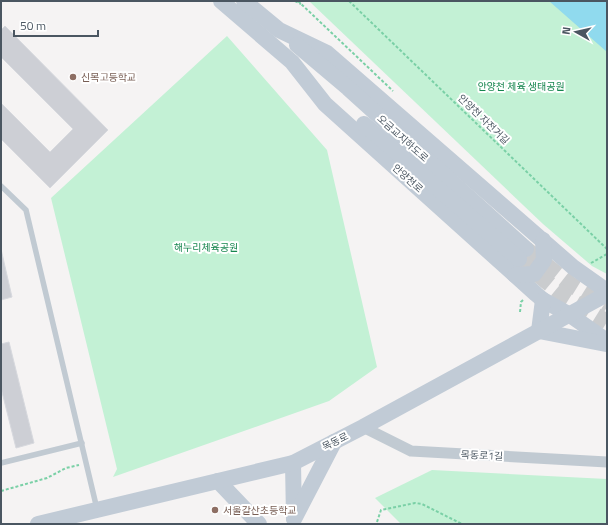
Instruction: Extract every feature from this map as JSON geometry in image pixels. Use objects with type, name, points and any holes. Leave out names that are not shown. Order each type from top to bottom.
[{"type":"main road","name":"안양천로","points":[[221,1],[292,62],[324,104],[515,275],[535,299],[570,315],[607,343]]},
{"type":"main road","points":[[244,1],[279,30],[327,53],[573,267],[607,291]]},
{"type":"main road","name":"오금교지하도로","points":[[279,30],[354,93],[522,254],[292,62]]},
{"type":"main road","points":[[515,275],[534,274],[544,260],[543,240]]},
{"type":"main road","name":"목동로","points":[[38,524],[292,463],[363,427],[607,294]]},
{"type":"main road","points":[[535,299],[539,332],[607,343]]},
{"type":"main road","points":[[293,522],[334,442]]},
{"type":"main road","points":[[292,463],[293,522]]},
{"type":"main road","points":[[218,481],[259,524]]},
{"type":"street","name":"목동로1길","points":[[363,427],[411,451],[607,462]]},
{"type":"lane","points":[[1,186],[26,210],[98,510]]},
{"type":"lane","points":[[1,463],[82,443]]},
{"type":"path","points":[[295,1],[303,6]]},
{"type":"path","name":"안양천 자전거길","points":[[349,1],[607,249]]},
{"type":"path","points":[[586,266],[607,254]]},
{"type":"path","points":[[520,312],[521,302],[535,299]]},
{"type":"path","points":[[1,491],[47,478],[66,468],[86,463]]},
{"type":"path","points":[[377,522],[381,510],[415,503],[422,504],[462,524]]},
{"type":"green space","name":"안양천 체육 생태공원","points":[[309,1],[607,1],[607,274],[592,266],[543,224]]},
{"type":"green space","name":"해누리체육공원","points":[[227,36],[327,150],[377,367],[329,401],[113,477],[117,469],[51,198]]},
{"type":"green space","points":[[432,470],[607,479],[607,524],[401,524],[375,498]]},
{"type":"water","points":[[549,1],[607,1],[607,52]]},
{"type":"building","points":[[5,26],[108,130],[50,188],[1,139],[1,103],[50,152],[73,129],[1,57],[1,30]]},
{"type":"building","points":[[1,249],[12,297],[1,300]]},
{"type":"building","points":[[9,342],[34,443],[16,448],[1,388],[1,344]]},
{"type":"tunnel","points":[[526,249],[570,284],[607,307]]},
{"type":"tunnel","points":[[519,259],[563,295],[607,322]]},
{"type":"place","name":"신목고등학교","points":[[73,77]]},
{"type":"place","name":"서울갈산초등학교","points":[[215,510]]}]
